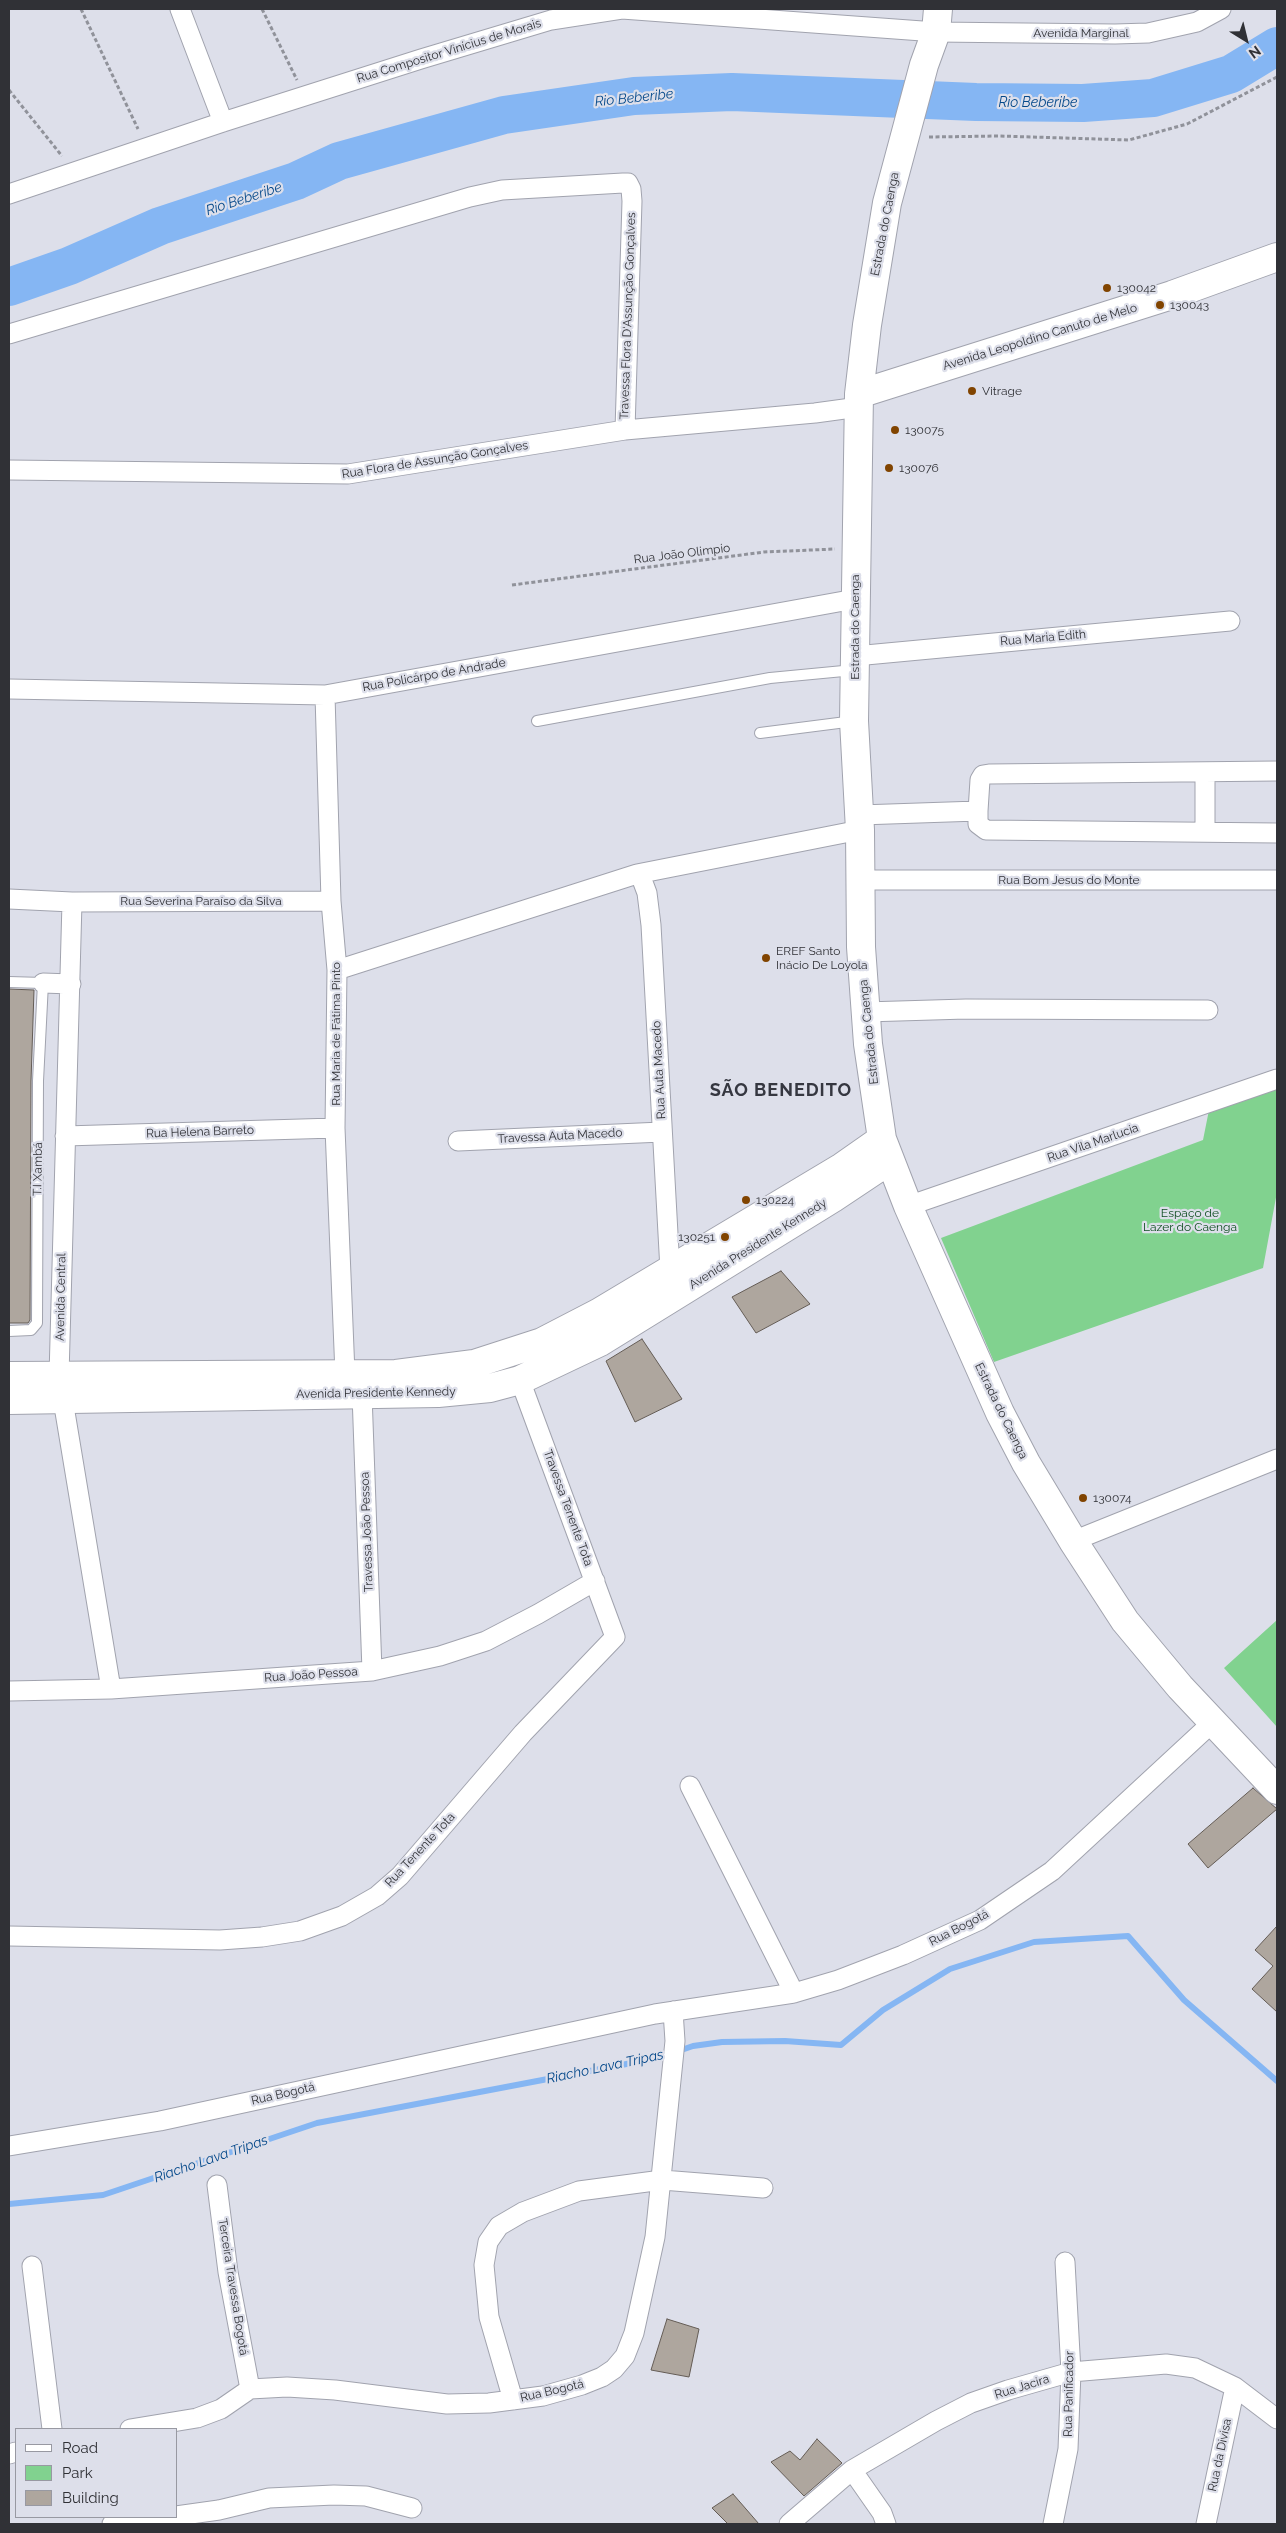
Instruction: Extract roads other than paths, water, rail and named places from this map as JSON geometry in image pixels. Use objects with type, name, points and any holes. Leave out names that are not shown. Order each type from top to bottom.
[{"type":"main road","name":"Estrada do Caenga","points":[[938,15],[887,203],[867,325],[859,400],[855,548],[854,721],[860,822],[861,948],[865,1012],[886,1149],[908,1206],[1000,1413],[1026,1463],[1073,1541],[1125,1621],[1180,1687],[1277,1790]]},
{"type":"main road","name":"Avenida Leopoldino Canuto de Melo","points":[[859,400],[1163,298],[1277,257]]},
{"type":"main road","name":"Avenida Presidente Kennedy","points":[[354,1384],[396,1374],[474,1364],[542,1342],[598,1313],[842,1167],[886,1149]]},
{"type":"main road","name":"Avenida Presidente Kennedy","points":[[9,1376],[62,1387],[354,1384],[438,1394],[490,1388],[520,1380],[600,1342],[833,1198],[886,1149]]},
{"type":"main road","name":"Avenida Presidente Kennedy","points":[[9,1400],[62,1387]]},
{"type":"street","points":[[180,9],[223,122]]},
{"type":"street","name":"Rua Compositor Vinícius de Morais","points":[[9,194],[223,122],[551,20],[622,9],[938,15]]},
{"type":"street","name":"Avenida Marginal","points":[[938,15],[1148,33],[1196,22],[1221,9]]},
{"type":"street","name":"Travessa Flora D'Assunção Gonçalves","points":[[9,334],[470,197],[502,190],[622,182],[628,183],[631,189],[632,201],[625,430]]},
{"type":"street","name":"Rua Flora de Assunção Gonçalves","points":[[9,470],[348,474],[625,430],[815,414],[859,400]]},
{"type":"street","name":"Rua Policárpo de Andrade","points":[[9,689],[325,695],[855,599]]},
{"type":"street","name":"Rua Maria Edith","points":[[855,663],[1230,621]]},
{"type":"street","name":"Rua Maria de Fátima Pinto","points":[[325,695],[331,901],[338,970],[335,1128],[354,1384]]},
{"type":"street","points":[[1277,771],[989,774],[983,775],[980,780],[978,811],[978,824],[986,830],[1277,833]]},
{"type":"street","points":[[1205,772],[1205,832]]},
{"type":"street","points":[[338,970],[637,874],[860,822],[978,811]]},
{"type":"street","name":"Rua Auta Macedo","points":[[637,874],[644,882],[651,925],[670,1270]]},
{"type":"street","name":"Rua Bom Jesus do Monte","points":[[861,880],[1277,880]]},
{"type":"street","name":"Rua Severina Paraíso da Silva","points":[[9,899],[72,902],[331,901]]},
{"type":"street","name":"Avenida Central","points":[[72,902],[65,1136],[62,1387],[112,1689]]},
{"type":"street","points":[[43,983],[71,984]]},
{"type":"street","points":[[865,1012],[966,1009],[1208,1010]]},
{"type":"street","name":"Rua Vila Marlucia","points":[[908,1206],[1277,1079]]},
{"type":"street","name":"Rua Helena Barreto","points":[[65,1136],[335,1128]]},
{"type":"street","name":"Travessa Auta Macedo","points":[[458,1141],[662,1132]]},
{"type":"street","name":"Travessa Tenente Tota","points":[[520,1380],[616,1637]]},
{"type":"street","name":"Travessa João Pessoa","points":[[354,1384],[372,1671]]},
{"type":"street","points":[[1073,1541],[1277,1459]]},
{"type":"street","name":"Rua João Pessoa","points":[[9,1691],[112,1689],[372,1671],[440,1656],[486,1641],[595,1581]]},
{"type":"street","name":"Rua Tenente Tota","points":[[9,1936],[220,1940],[262,1938],[300,1931],[342,1916],[377,1896],[400,1876],[522,1733],[616,1637]]},
{"type":"street","name":"Rua Bogotá","points":[[9,2146],[160,2121],[673,2011],[794,1994],[903,1955],[980,1920],[1052,1871],[1213,1722]]},
{"type":"street","points":[[690,1786],[794,1994]]},
{"type":"street","name":"Rua Bogotá","points":[[250,2389],[334,2390],[447,2404],[543,2396],[602,2377],[614,2369],[625,2356],[634,2333],[656,2237],[675,2042],[673,2011]]},
{"type":"street","points":[[513,2400],[489,2316],[484,2265],[488,2242],[499,2226],[523,2212],[579,2191],[662,2180],[763,2188]]},
{"type":"street","name":"Terceira Travessa Bogotá","points":[[217,2185],[228,2272],[250,2389]]},
{"type":"street","name":"Rua Panificador","points":[[1053,2524],[1068,2449],[1071,2372],[1065,2262]]},
{"type":"street","points":[[32,2266],[52,2428]]},
{"type":"street","name":"Rua Jacira","points":[[789,2524],[852,2470],[936,2421],[971,2403],[1071,2372],[1166,2364],[1195,2368],[1235,2386],[1277,2419]]},
{"type":"street","name":"Rua da Divisa","points":[[1206,2524],[1235,2386]]},
{"type":"street","points":[[136,2428],[197,2418],[221,2409],[250,2389]]},
{"type":"street","points":[[852,2470],[882,2513],[886,2524]]},
{"type":"street","points":[[178,2516],[220,2517],[270,2498],[334,2495],[366,2496],[412,2508]]},
{"type":"street","points":[[112,2524],[160,2518]]},
{"type":"lane","points":[[537,721],[855,663]]},
{"type":"lane","points":[[760,732],[854,721]]},
{"type":"lane","points":[[9,982],[43,983]]},
{"type":"lane","name":"T.I Xambá","points":[[9,1330],[31,1330],[37,1324],[38,1081],[43,983]]},
{"type":"waterway","name":"Rio Beberibe","points":[[9,287],[69,266],[160,226],[296,181],[339,161],[504,115],[634,96],[732,92],[976,102],[1083,103],[1153,98],[1231,74],[1277,46]]},
{"type":"waterway","name":"Riacho Lava Tripas","points":[[9,2204],[103,2195],[317,2123],[658,2058],[693,2046],[722,2042],[785,2041],[841,2045],[883,2010],[950,1969],[1034,1942],[1128,1936],[1184,2000],[1277,2081]]},
{"type":"place","name":"130042","points":[[1107,288]]},
{"type":"place","name":"130043","points":[[1160,305]]},
{"type":"place","name":"Vitrage","points":[[972,391]]},
{"type":"place","name":"130075","points":[[895,430]]},
{"type":"place","name":"130076","points":[[889,468]]},
{"type":"place","name":"EREF Santo Inácio De Loyola","points":[[766,958]]},
{"type":"place","name":"130224","points":[[746,1200]]},
{"type":"place","name":"130251","points":[[725,1237]]},
{"type":"place","name":"130074","points":[[1083,1498]]},
{"type":"district","name":"SÃO BENEDITO","points":[[781,1091]]},
{"type":"park label","name":"Espaço de Lazer do Caenga","points":[[1190,1220]]}]
